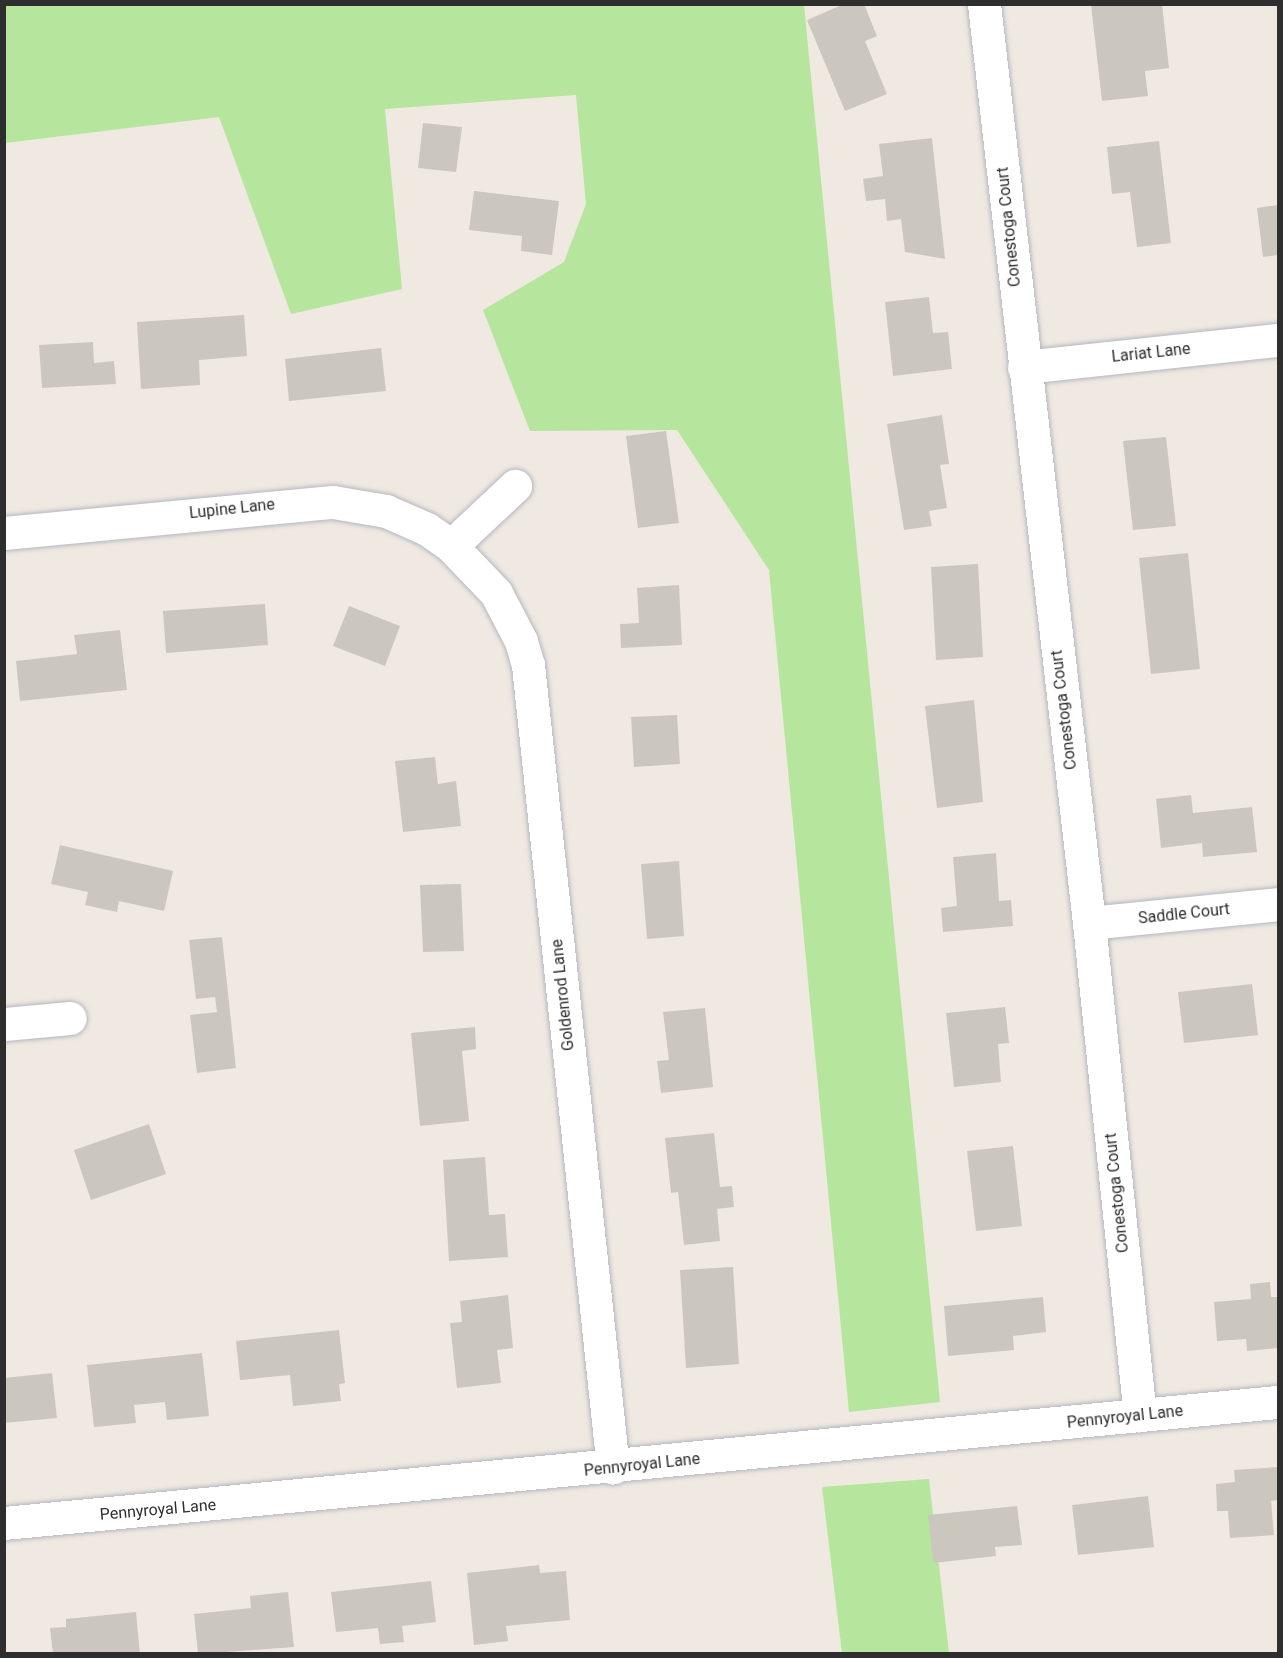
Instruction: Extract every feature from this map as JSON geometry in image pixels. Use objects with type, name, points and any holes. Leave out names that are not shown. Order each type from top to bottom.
[{"type":"street","name":"Conestoga Court","points":[[984,4],[1089,923],[1140,1415]]},
{"type":"street","name":"Lariat Lane","points":[[1024,367],[1278,340]]},
{"type":"street","points":[[451,546],[514,486]]},
{"type":"street","name":"Lupine Lane","points":[[4,532],[333,502],[396,515],[451,546]]},
{"type":"street","name":"Goldenrod Lane","points":[[451,546],[496,593],[521,641],[528,665],[613,1468]]},
{"type":"street","name":"Saddle Court","points":[[1089,923],[1278,904]]},
{"type":"street","points":[[4,1024],[70,1018]]},
{"type":"street","name":"Pennyroyal Lane","points":[[4,1524],[613,1468],[1278,1402]]},
{"type":"green space","points":[[4,5],[804,5],[940,1402],[849,1412],[769,570],[677,430],[530,431],[483,310],[564,262],[586,204],[576,95],[385,109],[402,289],[291,314],[219,117],[5,143]]},
{"type":"green space","points":[[929,1479],[949,1653],[842,1653],[822,1487]]},
{"type":"building","points":[[844,4],[864,4],[877,36],[865,41],[887,94],[845,111],[807,20]]},
{"type":"building","points":[[1162,4],[1169,68],[1145,71],[1148,96],[1102,101],[1091,5]]},
{"type":"building","points":[[423,123],[462,127],[456,172],[418,168]]},
{"type":"building","points":[[932,138],[945,259],[905,252],[901,219],[887,221],[885,199],[866,201],[863,179],[883,176],[879,144]]},
{"type":"building","points":[[1159,141],[1171,243],[1137,247],[1130,192],[1112,194],[1107,147]]},
{"type":"building","points":[[474,191],[559,201],[552,255],[521,251],[522,236],[469,230]]},
{"type":"building","points":[[1278,205],[1278,255],[1263,257],[1257,208]]},
{"type":"building","points":[[929,297],[933,333],[948,332],[952,369],[893,376],[885,302]]},
{"type":"building","points":[[244,315],[247,356],[199,360],[200,385],[141,389],[137,322]]},
{"type":"building","points":[[93,342],[94,363],[114,361],[116,384],[42,388],[39,345]]},
{"type":"building","points":[[381,348],[386,391],[289,401],[285,359]]},
{"type":"building","points":[[942,415],[949,464],[940,465],[947,508],[929,511],[932,526],[904,530],[887,424]]},
{"type":"building","points":[[666,431],[679,523],[638,528],[626,436]]},
{"type":"building","points":[[1166,437],[1176,526],[1133,530],[1123,441]]},
{"type":"building","points":[[1188,553],[1200,669],[1151,674],[1139,558]]},
{"type":"building","points":[[978,564],[983,657],[936,660],[931,567]]},
{"type":"building","points":[[679,585],[682,645],[621,648],[620,624],[639,623],[637,588]]},
{"type":"building","points":[[265,604],[268,645],[166,653],[163,611]]},
{"type":"building","points":[[349,606],[400,626],[385,666],[333,646]]},
{"type":"building","points":[[120,630],[127,690],[20,701],[16,661],[77,654],[74,635]]},
{"type":"building","points":[[974,700],[983,802],[937,808],[925,706]]},
{"type":"building","points":[[677,715],[680,764],[634,767],[631,717]]},
{"type":"building","points":[[435,757],[438,784],[456,781],[461,826],[403,832],[395,761]]},
{"type":"building","points":[[1191,795],[1193,813],[1252,807],[1257,852],[1203,857],[1202,843],[1161,848],[1156,799]]},
{"type":"building","points":[[60,845],[173,871],[164,911],[119,901],[117,912],[85,905],[88,892],[51,884]]},
{"type":"building","points":[[996,853],[999,901],[1011,900],[1013,926],[943,932],[941,908],[957,906],[953,857]]},
{"type":"building","points":[[679,861],[684,936],[647,939],[641,864]]},
{"type":"building","points":[[461,884],[464,951],[423,952],[420,885]]},
{"type":"building","points":[[222,937],[236,1068],[197,1073],[190,1015],[217,1012],[215,997],[196,999],[189,940]]},
{"type":"building","points":[[1252,984],[1258,1035],[1184,1043],[1178,992]]},
{"type":"building","points":[[1005,1007],[1009,1043],[998,1044],[1001,1082],[954,1087],[946,1013]]},
{"type":"building","points":[[705,1008],[713,1087],[661,1093],[657,1061],[669,1060],[663,1012]]},
{"type":"building","points":[[475,1027],[476,1049],[462,1051],[469,1121],[420,1126],[411,1033]]},
{"type":"building","points":[[149,1124],[166,1174],[91,1200],[74,1150]]},
{"type":"building","points":[[714,1133],[720,1187],[732,1186],[734,1207],[717,1209],[720,1241],[684,1245],[678,1192],[671,1193],[665,1138]]},
{"type":"building","points":[[1013,1146],[1022,1226],[976,1231],[967,1151]]},
{"type":"building","points":[[485,1157],[489,1215],[505,1214],[508,1257],[449,1261],[443,1160]]},
{"type":"building","points":[[733,1267],[739,1364],[686,1368],[680,1270]]},
{"type":"building","points":[[1270,1282],[1271,1297],[1278,1297],[1278,1348],[1247,1351],[1246,1339],[1217,1341],[1214,1302],[1251,1299],[1250,1284]]},
{"type":"building","points":[[508,1295],[513,1348],[497,1350],[501,1383],[457,1388],[450,1323],[462,1322],[460,1301]]},
{"type":"building","points":[[1043,1297],[1046,1332],[1013,1336],[1014,1350],[948,1356],[944,1306]]},
{"type":"building","points":[[339,1330],[345,1383],[339,1384],[341,1401],[293,1406],[290,1375],[240,1380],[236,1341]]},
{"type":"building","points":[[202,1353],[209,1416],[167,1420],[165,1402],[134,1405],[136,1423],[94,1427],[87,1365]]},
{"type":"building","points":[[52,1373],[57,1418],[4,1423],[4,1378]]},
{"type":"building","points":[[1278,1467],[1278,1500],[1271,1501],[1274,1535],[1230,1538],[1228,1511],[1217,1511],[1216,1484],[1235,1482],[1234,1470]]},
{"type":"building","points":[[1148,1496],[1154,1547],[1078,1555],[1072,1505]]},
{"type":"building","points":[[1017,1506],[1022,1545],[995,1547],[996,1556],[933,1563],[928,1515]]},
{"type":"building","points":[[539,1565],[540,1573],[566,1571],[570,1620],[506,1626],[508,1641],[474,1645],[467,1573]]},
{"type":"building","points":[[431,1581],[436,1622],[402,1626],[404,1642],[380,1644],[378,1628],[336,1632],[331,1592]]},
{"type":"building","points":[[288,1592],[294,1647],[198,1654],[194,1614],[251,1608],[250,1596]]},
{"type":"building","points":[[136,1612],[140,1654],[53,1654],[50,1628],[66,1627],[66,1619]]}]
